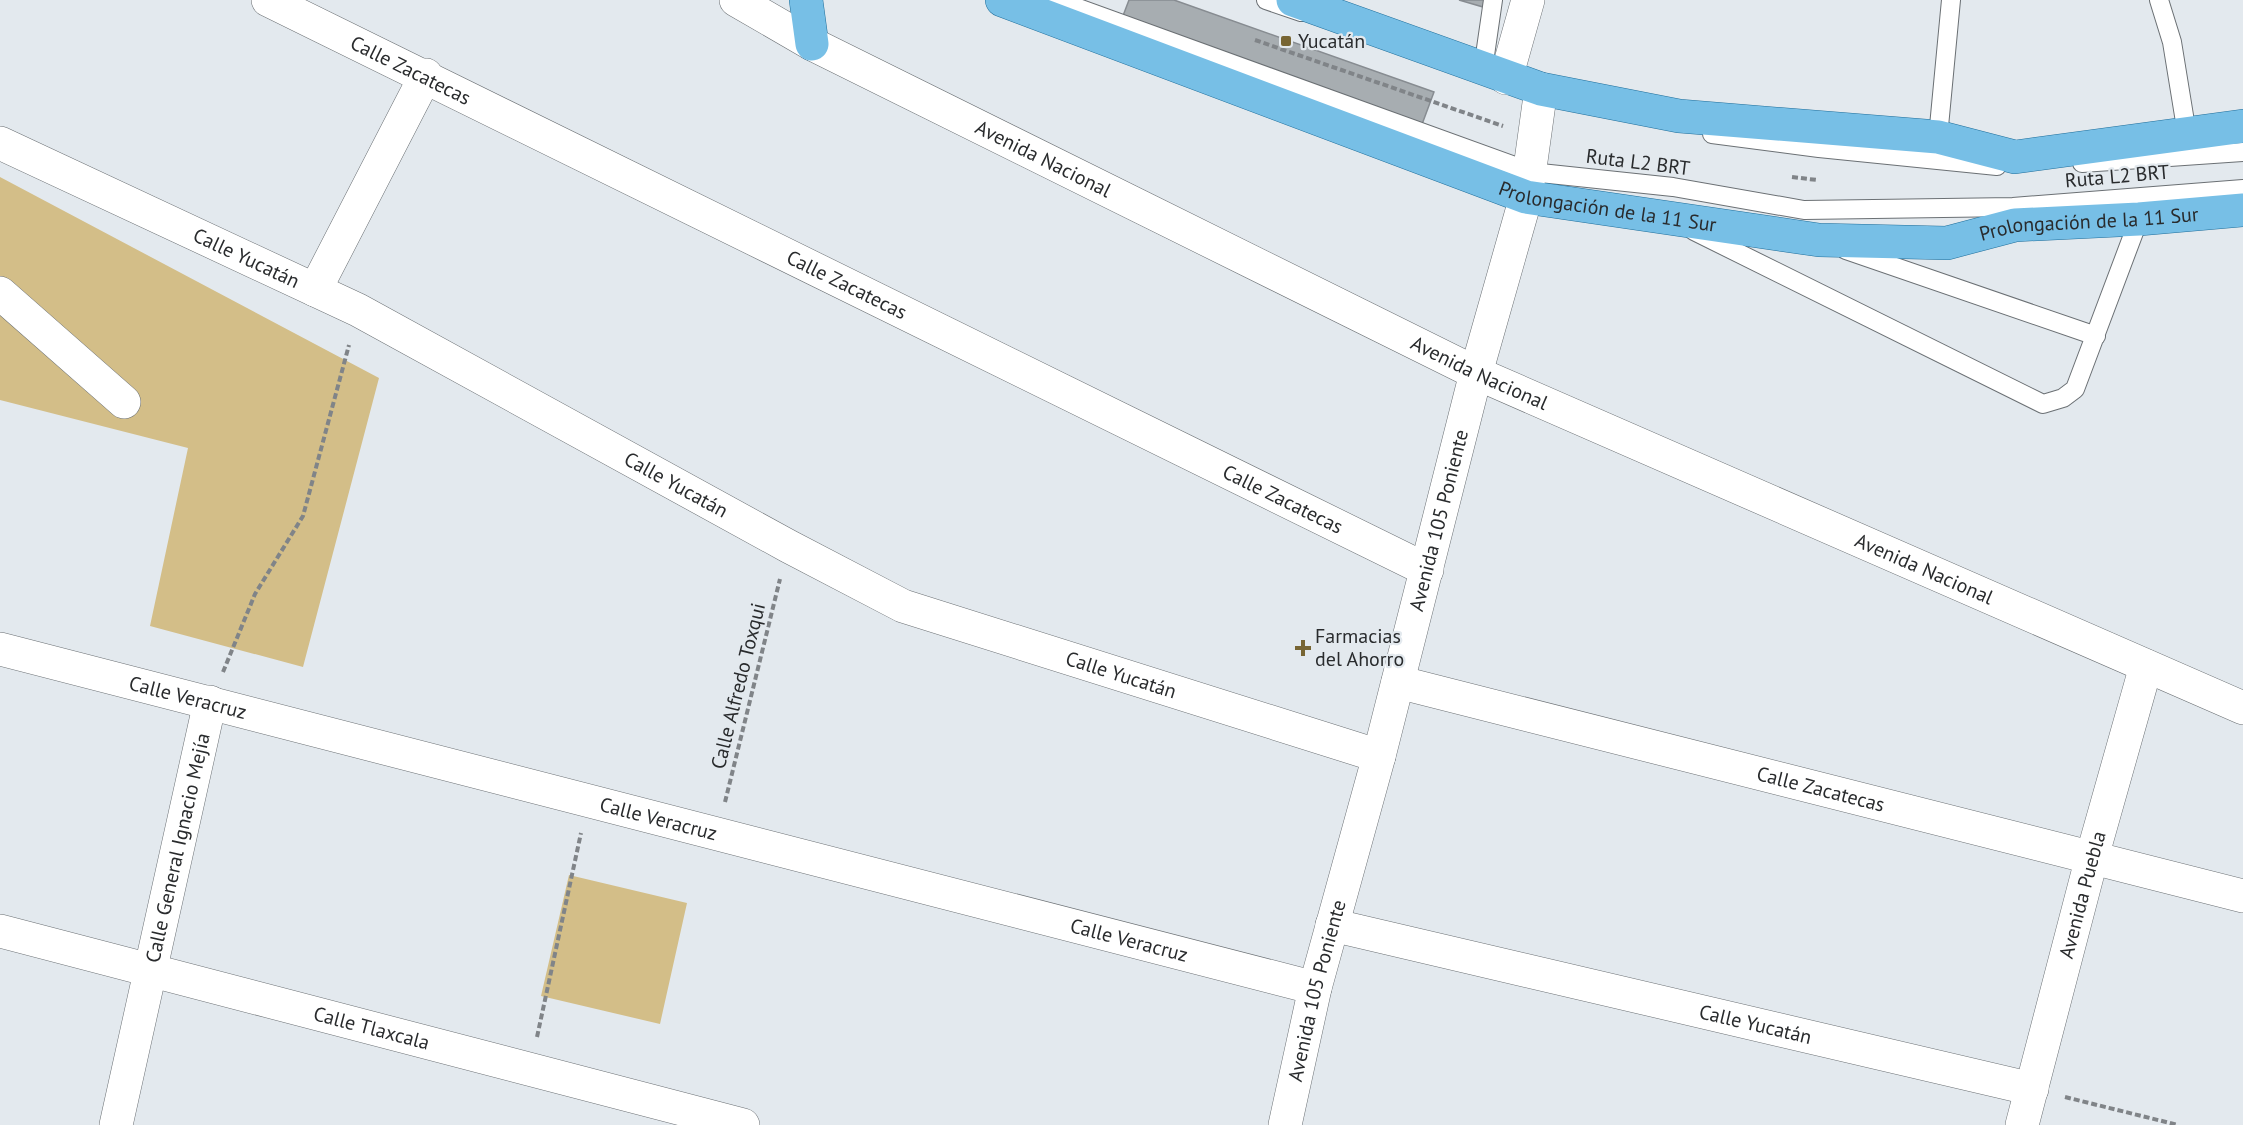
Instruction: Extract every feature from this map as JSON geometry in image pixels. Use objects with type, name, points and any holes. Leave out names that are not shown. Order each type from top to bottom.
[{"type":"main road","points":[[806,0],[812,44]]},
{"type":"main road","name":"Prolongación de la 11 Sur","points":[[1002,0],[1528,185],[1668,219],[1819,240],[1947,243],[2015,225],[2139,219],[2243,210]]},
{"type":"main road","points":[[1288,0],[1494,73],[1540,93],[1679,117],[1938,137],[2015,157],[2243,126]]},
{"type":"street","name":"Calle Zacatecas","points":[[268,0],[426,75],[1426,570]]},
{"type":"street","name":"Avenida Nacional","points":[[736,0],[812,44],[1476,373],[2243,708]]},
{"type":"street","points":[[1494,73],[1528,0]]},
{"type":"street","points":[[315,290],[426,75]]},
{"type":"street","name":"Avenida 105 Poniente","points":[[1285,1125],[1315,988],[1379,756],[1476,373],[1528,185],[1540,93]]},
{"type":"street","name":"Calle Yucatán","points":[[0,143],[358,309],[788,546],[903,606],[1379,756]]},
{"type":"street","points":[[0,293],[124,402]]},
{"type":"street","name":"Calle Veracruz","points":[[0,649],[1315,988]]},
{"type":"street","name":"Avenida Puebla","points":[[2022,1125],[2092,857],[2146,666]]},
{"type":"street","name":"Calle Zacatecas","points":[[1398,682],[2243,896]]},
{"type":"street","name":"Calle General Ignacio Mejía","points":[[116,1125],[210,702]]},
{"type":"street","name":"Calle Yucatán","points":[[1332,925],[2032,1089]]},
{"type":"street","name":"Calle Tlaxcala","points":[[0,932],[150,973],[530,1070],[689,1118],[743,1125]]},
{"type":"lane","name":"Ruta L2 BRT","points":[[1056,0],[1528,185],[1673,187],[1804,210],[2013,207],[2243,189]]},
{"type":"lane","name":"Ruta L2 BRT","points":[[1288,0],[1540,93],[1686,131],[1819,148],[2018,168],[2243,152]]},
{"type":"lane","points":[[1493,0],[1494,73]]},
{"type":"lane","points":[[1938,137],[1950,0]]},
{"type":"lane","points":[[2159,0],[2172,42],[2187,134]]},
{"type":"lane","points":[[1668,219],[2043,404],[2062,398],[2074,389],[2139,219]]},
{"type":"lane","points":[[1819,240],[2096,336]]},
{"type":"path","points":[[210,702],[255,594],[303,516],[358,309]]},
{"type":"path","name":"Calle Alfredo Toxqui","points":[[717,833],[788,546]]},
{"type":"path","points":[[530,1070],[588,800]]},
{"type":"path","points":[[2032,1089],[2178,1125]]},
{"type":"shaded area","points":[[0,177],[379,378],[303,667],[150,626],[188,448],[0,400]]},
{"type":"shaded area","points":[[569,875],[687,903],[660,1024],[541,996]]},
{"type":"building","points":[[1129,0],[1174,0],[1434,92],[1421,127],[1121,21]]},
{"type":"building","points":[[1459,0],[1485,0],[1483,7]]},
{"type":"place","name":"Yucatán","points":[[1286,41]]},
{"type":"place","name":"Farmacias del Ahorro","points":[[1303,648]]}]
